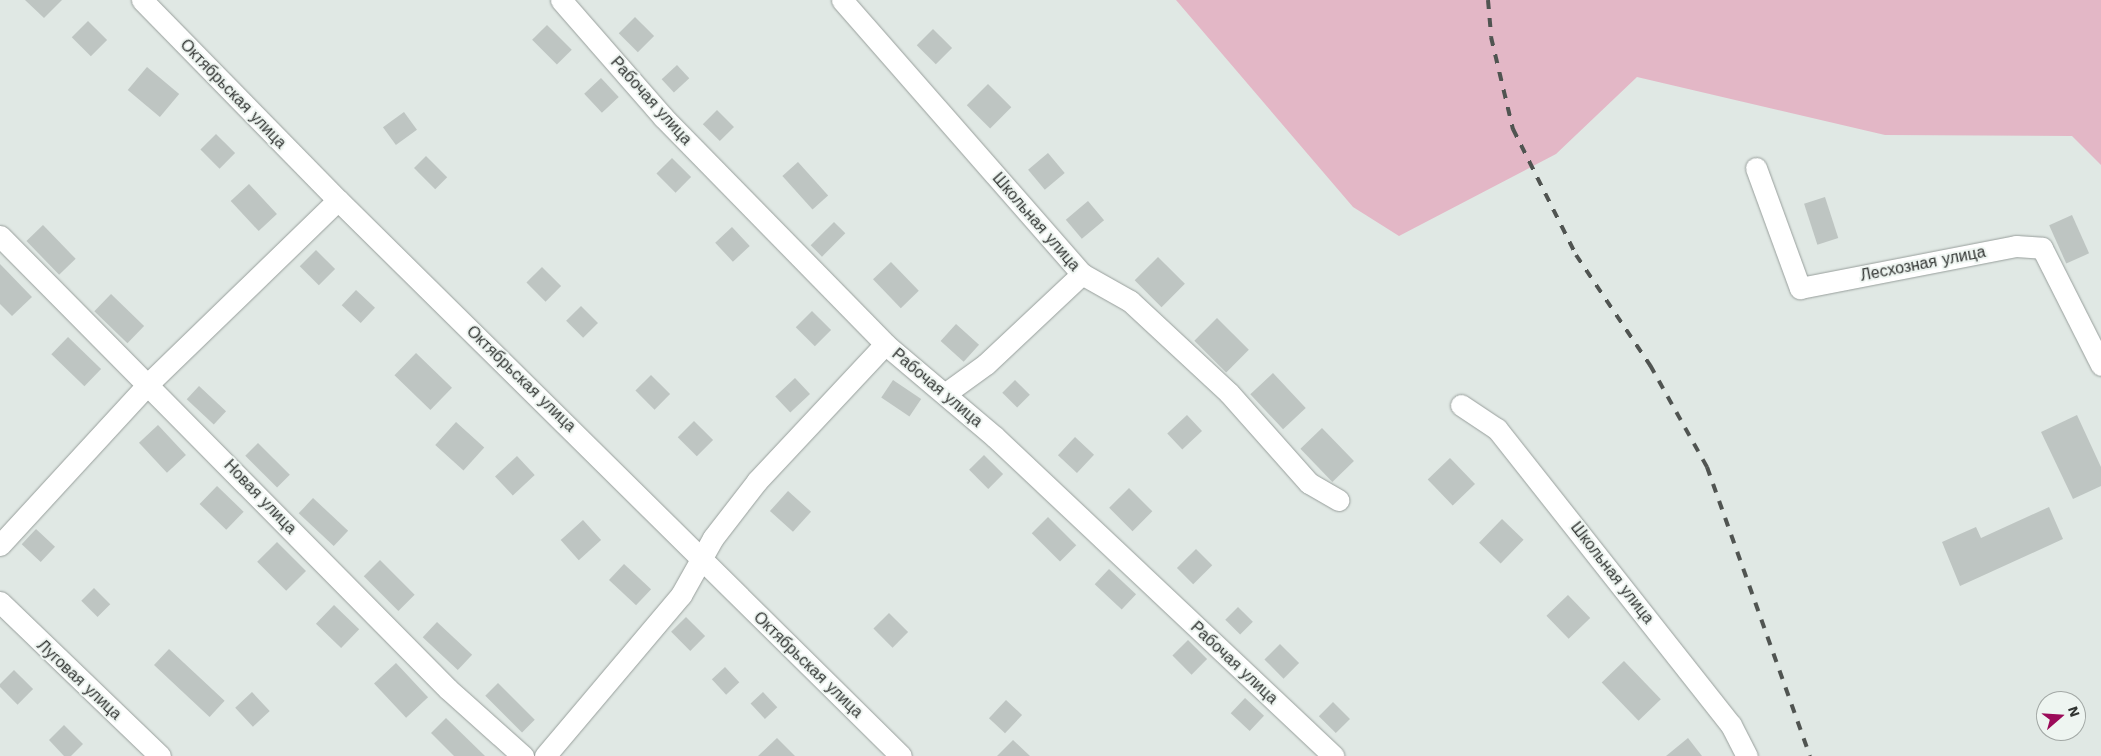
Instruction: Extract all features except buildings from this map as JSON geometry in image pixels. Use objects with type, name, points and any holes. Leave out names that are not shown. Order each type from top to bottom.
[{"type":"street","name":"Октябрьская улица","points":[[142,0],[338,200],[901,756]]},
{"type":"street","name":"Рабочая улица","points":[[561,0],[663,117],[885,344],[946,393],[1333,756]]},
{"type":"street","name":"Школьная улица","points":[[842,0],[1082,274],[1130,301],[1229,393],[1309,482],[1338,500]]},
{"type":"street","name":"Лесхозная улица","points":[[1756,168],[1800,288],[2016,246],[2042,248],[2101,365]]},
{"type":"street","points":[[0,545],[148,383],[338,200]]},
{"type":"street","name":"Новая улица","points":[[0,236],[148,383],[448,689],[523,756]]},
{"type":"street","points":[[946,393],[986,364],[1082,274]]},
{"type":"street","points":[[545,756],[681,595],[700,559],[757,481],[885,344]]},
{"type":"street","name":"Школьная улица","points":[[1461,406],[1497,428],[1731,725],[1747,756]]},
{"type":"street","name":"Луговая улица","points":[[0,602],[21,627],[160,756]]},
{"type":"shaded area","points":[[1176,0],[2101,0],[2101,165],[2072,136],[1885,135],[1637,77],[1556,154],[1399,236],[1353,207]]},
{"type":"railway","points":[[1488,0],[1491,37],[1513,129],[1576,255],[1650,365],[1707,467],[1810,756]]}]
